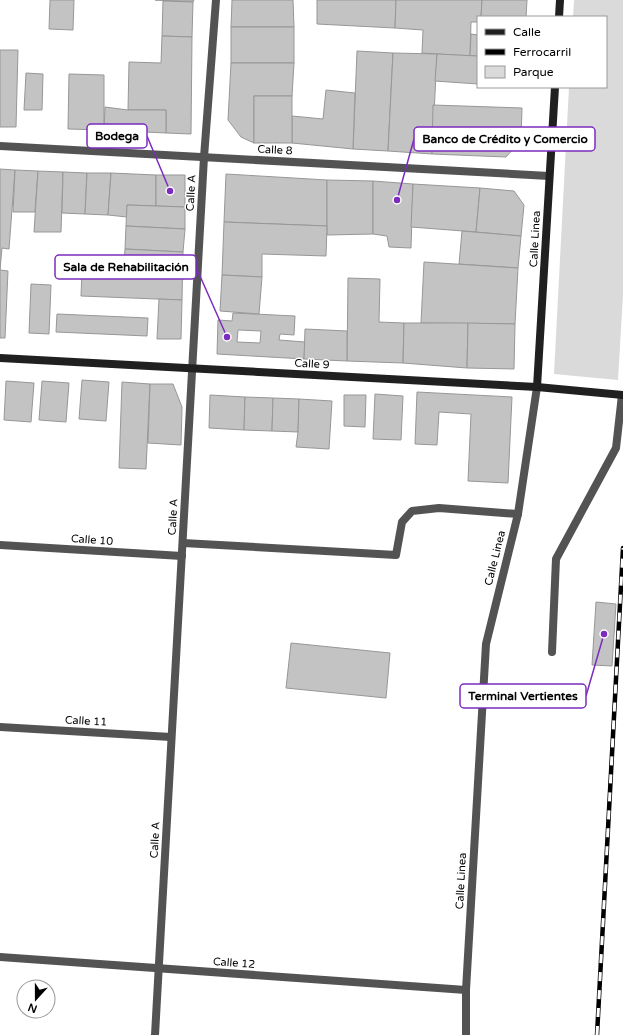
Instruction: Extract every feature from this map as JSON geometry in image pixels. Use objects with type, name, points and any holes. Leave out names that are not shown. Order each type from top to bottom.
[{"type":"street","name":"Calle A","points":[[155,1035],[204,157],[216,0]]},
{"type":"street","points":[[559,16],[560,0]]},
{"type":"street","name":"Calle Linea","points":[[466,1035],[466,990],[486,644],[518,514],[537,387],[554,88]]},
{"type":"street","name":"Calle 8","points":[[0,146],[549,176]]},
{"type":"street","name":"Calle 9","points":[[0,358],[537,387],[623,395]]},
{"type":"street","points":[[552,652],[556,559],[616,448],[623,395]]},
{"type":"street","points":[[183,543],[396,555],[402,522],[412,511],[438,508],[518,514]]},
{"type":"street","name":"Calle 10","points":[[0,545],[182,556]]},
{"type":"street","name":"Calle 11","points":[[0,727],[172,737]]},
{"type":"street","name":"Calle 12","points":[[0,957],[466,990]]},
{"type":"green space","points":[[574,0],[623,0],[623,295],[618,380],[554,374],[569,88],[607,88],[607,16],[573,16]]},
{"type":"building","points":[[50,0],[74,0],[73,30],[49,29]]},
{"type":"building","points":[[155,0],[194,0],[193,2]]},
{"type":"building","points":[[232,0],[293,0],[294,27],[231,27]]},
{"type":"building","points":[[317,0],[396,0],[395,28],[317,24]]},
{"type":"building","points":[[396,0],[482,0],[481,16],[477,16],[477,22],[471,22],[470,56],[422,53],[423,30],[395,28]]},
{"type":"building","points":[[482,0],[527,0],[526,16],[481,16]]},
{"type":"building","points":[[163,1],[193,2],[192,37],[162,36]]},
{"type":"building","points":[[231,27],[294,27],[294,63],[231,63]]},
{"type":"building","points":[[471,34],[477,35],[477,56],[470,56]]},
{"type":"building","points":[[162,36],[192,37],[191,134],[166,133],[166,110],[128,110],[129,62],[161,63]]},
{"type":"building","points":[[0,50],[18,50],[16,127],[0,127]]},
{"type":"building","points":[[357,51],[393,53],[388,151],[353,149]]},
{"type":"building","points":[[393,53],[437,54],[432,154],[388,151]]},
{"type":"building","points":[[437,54],[477,56],[477,84],[435,81]]},
{"type":"building","points":[[231,63],[294,63],[292,96],[254,96],[254,143],[241,137],[228,120]]},
{"type":"building","points":[[26,73],[43,74],[42,110],[24,110]]},
{"type":"building","points":[[69,74],[104,75],[104,130],[68,129]]},
{"type":"building","points":[[326,90],[355,93],[353,149],[292,143],[292,116],[323,119]]},
{"type":"building","points":[[254,96],[292,96],[292,143],[254,143]]},
{"type":"building","points":[[433,105],[522,108],[521,140],[506,157],[432,154]]},
{"type":"building","points":[[105,107],[128,110],[166,110],[166,133],[104,130]]},
{"type":"building","points":[[0,169],[15,170],[9,249],[2,248],[0,270]]},
{"type":"building","points":[[15,170],[38,171],[35,212],[13,212]]},
{"type":"building","points":[[38,171],[63,172],[61,232],[34,232]]},
{"type":"building","points":[[63,172],[87,173],[85,214],[62,213]]},
{"type":"building","points":[[87,173],[111,173],[108,215],[85,214]]},
{"type":"building","points":[[111,173],[156,175],[156,206],[127,205],[127,217],[108,215]]},
{"type":"building","points":[[226,174],[327,180],[327,226],[224,222]]},
{"type":"building","points":[[156,175],[185,175],[185,207],[156,206]]},
{"type":"building","points":[[327,180],[373,181],[373,234],[327,235]]},
{"type":"building","points":[[373,181],[413,184],[411,248],[389,247],[387,236],[373,234]]},
{"type":"building","points":[[413,184],[480,188],[476,232],[411,227]]},
{"type":"building","points":[[480,188],[514,191],[524,205],[521,236],[476,232]]},
{"type":"building","points":[[127,205],[185,207],[185,229],[126,226]]},
{"type":"building","points":[[224,222],[327,226],[326,256],[262,254],[262,277],[222,275]]},
{"type":"building","points":[[126,226],[185,229],[183,252],[125,249]]},
{"type":"building","points":[[462,231],[521,236],[518,268],[459,264]]},
{"type":"building","points":[[125,249],[183,252],[182,300],[81,296],[82,271],[134,273],[134,262],[124,262]]},
{"type":"building","points":[[424,262],[518,268],[515,324],[421,323]]},
{"type":"building","points":[[0,270],[8,271],[5,338],[0,338]]},
{"type":"building","points":[[222,275],[262,277],[259,314],[220,311]]},
{"type":"building","points":[[348,278],[380,279],[379,322],[404,323],[403,363],[347,361]]},
{"type":"building","points":[[31,284],[51,285],[49,334],[29,333]]},
{"type":"building","points":[[159,299],[182,300],[181,339],[157,339]]},
{"type":"building","points":[[233,313],[295,316],[294,335],[280,334],[279,340],[305,342],[304,359],[217,354],[218,320],[232,321]],"holes":[[[238,330],[261,331],[260,343],[237,342]]]},
{"type":"building","points":[[57,314],[148,318],[147,336],[56,332]]},
{"type":"building","points":[[404,323],[468,323],[467,368],[403,363]]},
{"type":"building","points":[[468,323],[515,324],[514,369],[467,368]]},
{"type":"building","points":[[305,329],[347,331],[347,361],[304,359]]},
{"type":"building","points":[[82,380],[109,382],[106,421],[79,419]]},
{"type":"building","points":[[6,381],[34,383],[31,422],[4,420]]},
{"type":"building","points":[[42,381],[69,383],[66,422],[39,420]]},
{"type":"building","points":[[122,382],[150,384],[146,469],[119,468]]},
{"type":"building","points":[[150,384],[173,384],[182,407],[181,445],[148,443]]},
{"type":"building","points":[[417,392],[512,397],[508,483],[468,481],[471,414],[439,412],[437,445],[415,444]]},
{"type":"building","points":[[375,394],[403,396],[401,440],[373,439]]},
{"type":"building","points":[[210,395],[245,397],[244,430],[209,428]]},
{"type":"building","points":[[344,395],[366,395],[365,427],[344,426]]},
{"type":"building","points":[[245,397],[273,398],[272,431],[244,430]]},
{"type":"building","points":[[273,398],[299,399],[298,432],[272,431]]},
{"type":"building","points":[[299,399],[332,401],[329,449],[296,447]]},
{"type":"building","points":[[596,602],[616,604],[612,666],[592,665]]},
{"type":"building","points":[[291,643],[390,653],[386,698],[286,688]]},
{"type":"railway","points":[[597,1035],[623,548]]},
{"type":"place","name":"Bodega","points":[[170,191]]},
{"type":"place","name":"Banco de Crédito y Comercio","points":[[397,200]]},
{"type":"place","name":"Sala de Rehabilitación","points":[[227,337]]},
{"type":"place","name":"Terminal Vertientes","points":[[604,634]]}]
